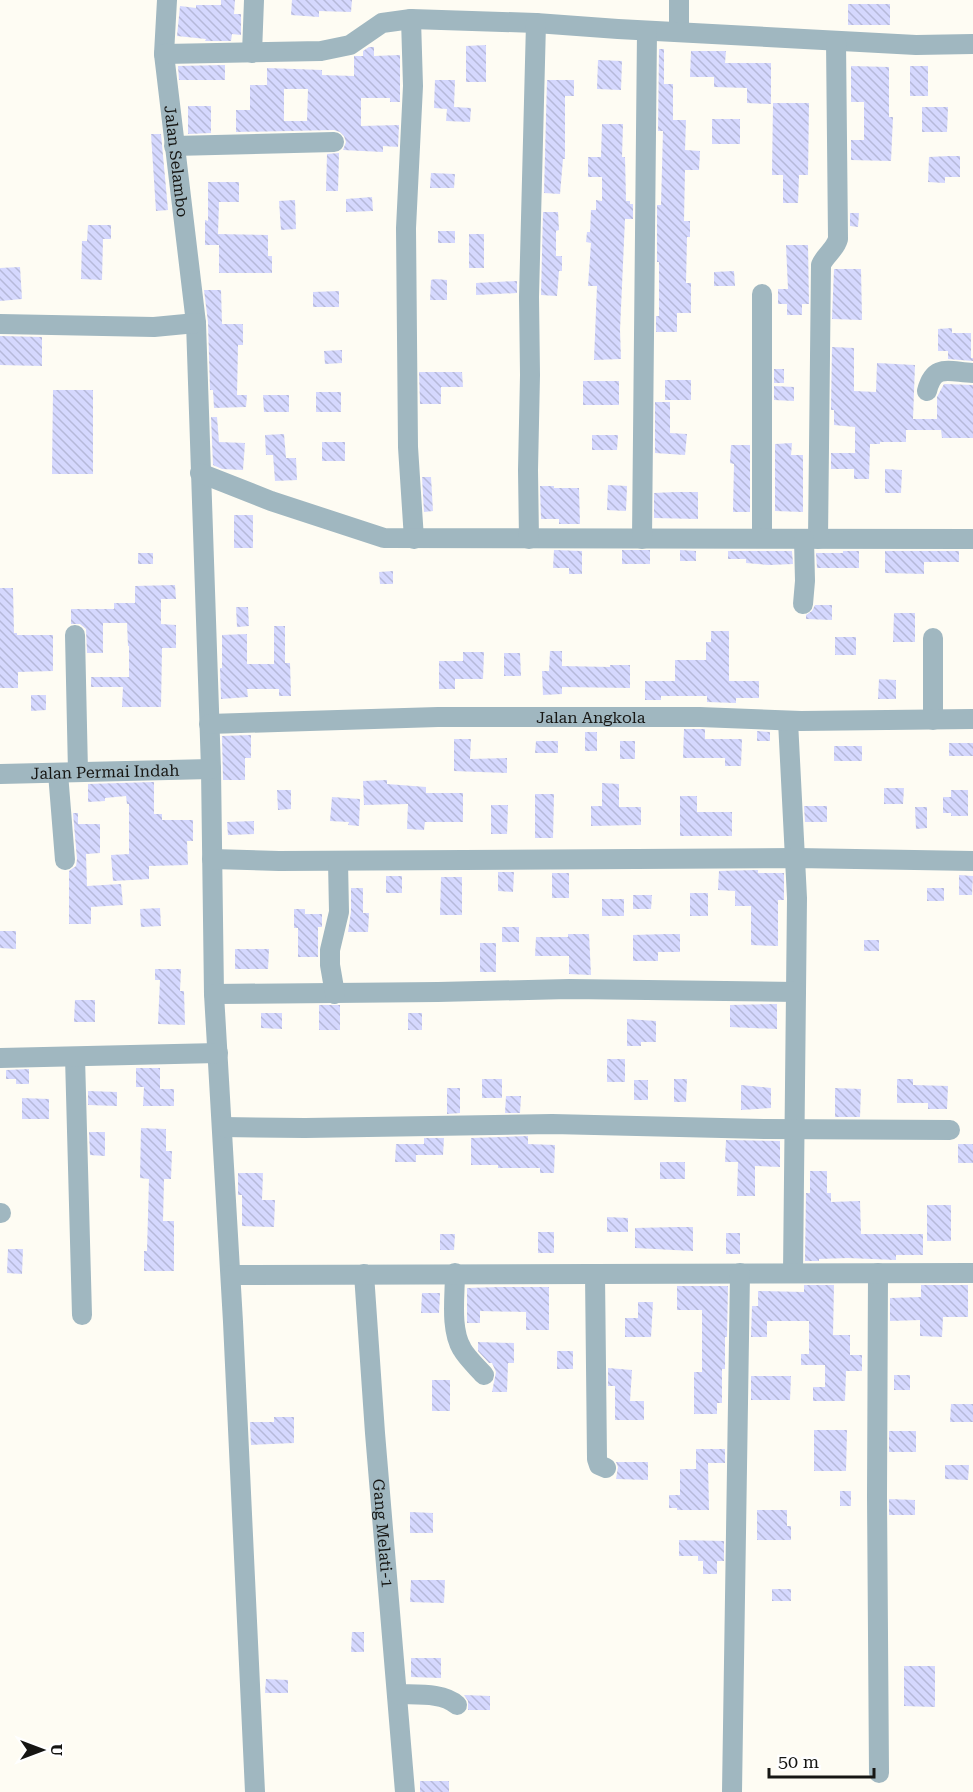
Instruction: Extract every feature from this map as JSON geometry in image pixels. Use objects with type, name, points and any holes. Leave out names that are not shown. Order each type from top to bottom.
[{"type":"street","name":"Jalan Selambo","points":[[167,0],[164,54],[196,323],[209,724],[214,994],[231,1275],[255,1792]]},
{"type":"street","points":[[252,53],[254,0]]},
{"type":"street","points":[[679,0],[679,32]]},
{"type":"street","points":[[164,54],[321,51],[343,48],[382,23],[411,19],[536,23],[927,46],[973,44]]},
{"type":"street","points":[[411,19],[413,86],[406,228],[408,447],[414,539]]},
{"type":"street","points":[[529,539],[529,297],[536,23]]},
{"type":"street","points":[[642,539],[647,31]]},
{"type":"street","points":[[803,604],[811,539],[821,265],[825,256],[837,245],[838,239],[836,41]]},
{"type":"street","points":[[174,146],[334,142]]},
{"type":"street","points":[[762,294],[762,538]]},
{"type":"street","points":[[0,324],[154,327],[196,323]]},
{"type":"street","points":[[927,391],[933,374],[940,371],[973,373]]},
{"type":"street","points":[[200,473],[271,501],[384,538],[973,539]]},
{"type":"street","points":[[75,635],[78,772]]},
{"type":"street","points":[[933,638],[933,720]]},
{"type":"street","name":"Jalan Angkola","points":[[209,724],[438,717],[973,719]]},
{"type":"street","points":[[788,720],[796,858],[793,1273]]},
{"type":"street","name":"Jalan Permai Indah","points":[[0,774],[210,769]]},
{"type":"street","points":[[58,773],[65,860]]},
{"type":"street","points":[[212,859],[338,861],[796,858],[973,861]]},
{"type":"street","points":[[335,994],[330,950],[339,912],[338,861]]},
{"type":"street","points":[[214,994],[569,989],[796,992]]},
{"type":"street","points":[[0,1058],[218,1053]]},
{"type":"street","points":[[75,1057],[82,1315]]},
{"type":"street","points":[[222,1127],[552,1124],[794,1130],[950,1130]]},
{"type":"street","points":[[455,1273],[459,1341],[462,1350],[484,1375]]},
{"type":"street","points":[[732,1792],[740,1273]]},
{"type":"street","points":[[878,1273],[879,1773]]},
{"type":"street","points":[[231,1275],[973,1273]]},
{"type":"street","name":"Gang Melati-1","points":[[364,1274],[405,1792]]},
{"type":"street","points":[[595,1274],[597,1453],[599,1465],[606,1468]]},
{"type":"street","points":[[397,1694],[444,1698],[458,1705]]},
{"type":"building","points":[[221,0],[235,0],[234,14],[241,14],[241,35],[232,34],[231,41],[205,41],[206,39],[177,36],[180,6],[196,8],[196,5],[221,5]]},
{"type":"building","points":[[292,0],[352,0],[351,12],[319,11],[319,17],[291,15]]},
{"type":"building","points":[[848,4],[890,4],[890,25],[848,25]]},
{"type":"building","points":[[486,45],[486,82],[466,82],[466,46]]},
{"type":"building","points":[[374,47],[374,56],[400,55],[400,102],[390,102],[390,98],[361,98],[361,126],[399,125],[398,147],[383,146],[383,152],[343,150],[346,142],[344,136],[334,130],[236,132],[236,110],[250,110],[250,85],[267,85],[267,68],[322,70],[322,75],[354,76],[354,56],[363,56],[363,51]],"holes":[[[284,89],[308,89],[307,121],[284,121]]]},
{"type":"building","points":[[659,49],[664,49],[664,84],[673,84],[673,120],[686,120],[685,150],[700,151],[699,170],[685,170],[684,221],[690,221],[690,237],[687,237],[686,283],[691,283],[691,313],[677,313],[677,332],[656,332],[656,316],[659,316],[657,205],[661,205],[663,131],[658,131]]},
{"type":"building","points":[[691,51],[726,51],[725,63],[771,63],[771,104],[747,103],[747,88],[714,87],[714,77],[690,77]]},
{"type":"building","points":[[598,60],[622,61],[621,90],[597,89]]},
{"type":"building","points":[[225,65],[225,80],[179,80],[178,66]]},
{"type":"building","points":[[851,66],[889,67],[889,117],[893,117],[891,161],[851,160],[851,140],[864,140],[864,102],[851,102]]},
{"type":"building","points":[[910,66],[928,66],[928,96],[910,96]]},
{"type":"building","points":[[435,80],[455,80],[454,107],[471,108],[470,122],[446,121],[447,109],[434,108]]},
{"type":"building","points":[[547,80],[574,80],[574,96],[565,96],[565,159],[563,159],[560,194],[544,193]]},
{"type":"building","points":[[773,103],[809,103],[808,175],[799,175],[798,203],[783,203],[783,175],[772,175]]},
{"type":"building","points":[[188,106],[211,106],[211,133],[188,134]]},
{"type":"building","points":[[922,107],[948,107],[947,132],[922,132]]},
{"type":"building","points":[[712,119],[740,119],[740,144],[712,144]]},
{"type":"building","points":[[602,124],[623,124],[622,157],[625,157],[626,201],[633,204],[633,219],[625,219],[620,330],[621,359],[594,360],[597,286],[588,286],[591,243],[586,242],[587,232],[590,232],[591,210],[596,210],[596,200],[602,201],[602,177],[588,177],[588,157],[601,157]]},
{"type":"building","points":[[151,134],[161,134],[168,210],[156,211]]},
{"type":"building","points":[[339,153],[338,191],[326,191],[327,154]]},
{"type":"building","points":[[960,156],[960,177],[945,177],[945,183],[928,182],[929,157]]},
{"type":"building","points":[[431,173],[455,174],[454,188],[430,188]]},
{"type":"building","points":[[208,182],[239,182],[239,202],[219,202],[218,234],[268,235],[268,256],[272,256],[272,273],[219,273],[219,245],[205,245],[205,220],[208,221]]},
{"type":"building","points":[[372,197],[373,211],[346,212],[346,199]]},
{"type":"building","points":[[295,200],[296,229],[281,230],[279,201]]},
{"type":"building","points":[[543,212],[558,212],[559,230],[556,231],[556,256],[562,256],[562,271],[559,271],[557,296],[541,295]]},
{"type":"building","points":[[850,213],[859,213],[858,227],[850,226]]},
{"type":"building","points":[[88,225],[111,225],[111,239],[103,239],[102,280],[81,279],[82,241],[87,241]]},
{"type":"building","points":[[438,231],[455,231],[455,243],[438,243]]},
{"type":"building","points":[[469,234],[484,234],[484,268],[469,268]]},
{"type":"building","points":[[786,245],[808,245],[809,304],[802,304],[802,315],[787,315],[787,304],[778,304],[778,289],[788,289]]},
{"type":"building","points":[[20,267],[22,299],[0,301],[0,268]]},
{"type":"building","points":[[834,269],[861,269],[862,320],[832,319]]},
{"type":"building","points":[[734,271],[735,286],[714,286],[714,272]]},
{"type":"building","points":[[431,280],[447,280],[447,300],[430,300]]},
{"type":"building","points":[[517,281],[517,293],[476,295],[476,283]]},
{"type":"building","points":[[204,290],[221,290],[222,324],[243,324],[243,345],[238,345],[237,395],[247,395],[246,407],[214,408],[213,390],[210,390],[208,322]]},
{"type":"building","points":[[339,291],[339,307],[313,307],[313,292]]},
{"type":"building","points":[[952,328],[952,333],[971,333],[973,361],[948,359],[948,351],[938,351],[938,329]]},
{"type":"building","points":[[0,336],[42,337],[42,366],[0,365]]},
{"type":"building","points":[[832,347],[854,348],[854,391],[876,392],[877,363],[915,365],[913,419],[937,419],[937,397],[944,384],[973,385],[973,438],[942,438],[941,430],[906,430],[906,442],[870,444],[869,479],[854,479],[854,469],[831,469],[831,453],[855,453],[855,427],[834,425],[834,410],[831,410]]},
{"type":"building","points":[[342,350],[342,363],[325,364],[324,351]]},
{"type":"building","points":[[774,369],[784,369],[784,383],[774,383]]},
{"type":"building","points":[[419,372],[462,372],[463,387],[441,387],[441,404],[420,404]]},
{"type":"building","points":[[665,380],[691,380],[691,400],[665,400]]},
{"type":"building","points":[[583,381],[619,381],[619,405],[583,405]]},
{"type":"building","points":[[774,386],[794,387],[794,401],[774,400]]},
{"type":"building","points":[[53,390],[93,390],[93,474],[52,474]]},
{"type":"building","points":[[316,392],[341,392],[341,412],[316,412]]},
{"type":"building","points":[[263,395],[289,395],[289,412],[264,412]]},
{"type":"building","points":[[655,402],[670,402],[670,433],[687,434],[685,455],[655,453]]},
{"type":"building","points":[[211,417],[217,417],[219,442],[245,443],[243,470],[222,469],[213,465]]},
{"type":"building","points":[[284,434],[286,458],[296,458],[297,480],[275,481],[273,455],[266,455],[265,435]]},
{"type":"building","points":[[592,435],[618,435],[617,450],[592,450]]},
{"type":"building","points":[[322,442],[345,442],[345,461],[322,461]]},
{"type":"building","points":[[792,443],[791,455],[803,455],[803,512],[775,511],[775,444]]},
{"type":"building","points":[[731,445],[750,445],[750,512],[733,512],[734,464],[730,463]]},
{"type":"building","points":[[885,469],[902,470],[901,493],[885,493]]},
{"type":"building","points":[[422,477],[431,477],[433,511],[424,512]]},
{"type":"building","points":[[608,485],[627,486],[626,511],[607,510]]},
{"type":"building","points":[[540,486],[579,488],[580,524],[559,524],[559,519],[541,519]]},
{"type":"building","points":[[698,492],[698,519],[654,518],[654,493]]},
{"type":"building","points":[[234,515],[253,515],[253,548],[234,548]]},
{"type":"building","points":[[554,550],[582,551],[582,574],[569,574],[569,568],[553,568]]},
{"type":"building","points":[[622,550],[650,550],[650,564],[622,564]]},
{"type":"building","points":[[680,550],[696,551],[696,561],[680,561]]},
{"type":"building","points":[[728,551],[792,551],[793,564],[746,563],[746,559],[728,559]]},
{"type":"building","points":[[843,551],[859,551],[859,568],[817,568],[816,553],[843,553]]},
{"type":"building","points":[[885,551],[959,551],[959,562],[924,562],[924,574],[885,573]]},
{"type":"building","points":[[138,553],[153,553],[153,564],[138,564]]},
{"type":"building","points":[[393,571],[393,584],[380,584],[379,572]]},
{"type":"building","points":[[175,585],[176,599],[161,599],[161,624],[176,625],[176,648],[162,648],[161,707],[122,707],[123,687],[91,687],[91,677],[129,677],[127,623],[103,623],[103,653],[87,653],[86,629],[80,624],[71,624],[71,609],[114,609],[114,603],[135,603],[135,586]]},
{"type":"building","points":[[0,588],[13,588],[14,633],[17,635],[53,635],[53,671],[18,672],[18,688],[0,688]]},
{"type":"building","points":[[815,605],[832,605],[832,620],[806,619],[806,615]]},
{"type":"building","points":[[236,607],[248,607],[249,626],[237,627]]},
{"type":"building","points":[[894,613],[915,613],[915,642],[893,642]]},
{"type":"building","points":[[274,626],[285,626],[285,663],[290,663],[291,696],[279,696],[279,689],[247,689],[248,697],[221,699],[222,635],[247,634],[247,664],[274,664]]},
{"type":"building","points":[[711,631],[729,631],[729,681],[759,681],[759,698],[736,698],[736,703],[707,702],[707,696],[661,696],[661,700],[645,700],[645,681],[675,681],[675,660],[706,660],[706,642],[711,642]]},
{"type":"building","points":[[835,637],[856,637],[856,655],[835,655]]},
{"type":"building","points":[[550,651],[562,651],[562,666],[630,665],[630,688],[562,687],[562,694],[543,695],[542,671],[549,671]]},
{"type":"building","points":[[463,652],[484,652],[483,679],[455,679],[455,689],[439,689],[439,661],[463,661]]},
{"type":"building","points":[[504,653],[520,653],[521,676],[504,676]]},
{"type":"building","points":[[879,679],[896,680],[896,699],[878,699]]},
{"type":"building","points":[[31,695],[46,695],[46,710],[31,711]]},
{"type":"building","points":[[684,729],[705,729],[705,739],[742,739],[741,766],[725,766],[725,758],[683,758]]},
{"type":"building","points":[[757,731],[770,732],[770,741],[757,741]]},
{"type":"building","points":[[585,732],[597,732],[597,751],[585,751]]},
{"type":"building","points":[[251,735],[251,758],[245,758],[245,780],[223,780],[222,736]]},
{"type":"building","points":[[454,739],[471,739],[470,759],[507,758],[507,773],[454,771]]},
{"type":"building","points":[[536,741],[558,741],[558,753],[535,753]]},
{"type":"building","points":[[620,741],[635,741],[635,759],[620,759]]},
{"type":"building","points":[[949,743],[973,743],[973,756],[949,756]]},
{"type":"building","points":[[834,746],[862,746],[862,761],[834,761]]},
{"type":"building","points":[[387,780],[387,784],[426,787],[426,793],[463,793],[463,822],[425,822],[424,830],[407,829],[408,804],[364,805],[363,781]]},
{"type":"building","points":[[154,782],[154,814],[162,814],[162,820],[193,820],[193,841],[187,841],[188,865],[149,866],[149,879],[113,881],[111,855],[129,854],[129,804],[127,804],[126,796],[88,802],[88,784]]},
{"type":"building","points":[[602,783],[619,784],[619,807],[641,807],[641,825],[591,826],[591,806],[602,806]]},
{"type":"building","points":[[884,788],[904,788],[903,804],[884,804]]},
{"type":"building","points":[[277,790],[291,790],[291,809],[278,810]]},
{"type":"building","points":[[951,790],[968,790],[968,816],[951,816],[951,813],[943,813],[943,797],[951,797]]},
{"type":"building","points":[[535,794],[554,794],[553,838],[535,838]]},
{"type":"building","points":[[680,796],[697,796],[697,812],[732,812],[732,836],[680,836]]},
{"type":"building","points":[[332,797],[360,799],[359,826],[348,825],[349,822],[330,821]]},
{"type":"building","points":[[491,805],[508,805],[507,834],[491,834]]},
{"type":"building","points":[[804,806],[827,806],[827,822],[805,822]]},
{"type":"building","points":[[915,807],[927,807],[927,828],[916,829]]},
{"type":"building","points":[[73,813],[78,813],[78,824],[100,824],[100,853],[86,854],[87,886],[121,884],[123,905],[91,907],[91,924],[69,924],[69,871],[76,866],[77,859]]},
{"type":"building","points":[[254,821],[254,834],[228,835],[227,822]]},
{"type":"building","points":[[758,870],[758,873],[784,873],[784,900],[778,900],[778,946],[751,945],[751,906],[735,906],[735,891],[718,890],[719,871]]},
{"type":"building","points":[[498,872],[514,872],[513,892],[498,891]]},
{"type":"building","points":[[552,873],[569,873],[569,898],[552,898]]},
{"type":"building","points":[[959,875],[973,876],[972,895],[959,895]]},
{"type":"building","points":[[386,876],[402,876],[402,893],[386,893]]},
{"type":"building","points":[[441,877],[462,877],[462,915],[440,915]]},
{"type":"building","points":[[351,888],[363,888],[363,913],[369,913],[368,932],[348,932]]},
{"type":"building","points":[[927,888],[944,888],[944,901],[927,901]]},
{"type":"building","points":[[690,893],[708,893],[708,916],[690,916]]},
{"type":"building","points":[[633,895],[652,895],[651,909],[633,909]]},
{"type":"building","points":[[602,899],[624,899],[624,916],[602,916]]},
{"type":"building","points":[[160,908],[161,926],[141,927],[140,909]]},
{"type":"building","points":[[294,909],[305,909],[305,914],[322,914],[322,927],[318,927],[318,957],[298,957],[298,928],[294,928]]},
{"type":"building","points":[[502,927],[519,927],[519,942],[502,942]]},
{"type":"building","points":[[0,931],[16,931],[16,949],[0,948]]},
{"type":"building","points":[[568,934],[589,934],[591,975],[569,974],[569,956],[535,956],[536,937],[568,937]]},
{"type":"building","points":[[680,934],[680,952],[658,952],[658,961],[633,961],[633,935]]},
{"type":"building","points":[[864,940],[879,940],[879,951],[864,951]]},
{"type":"building","points":[[480,943],[496,943],[496,972],[480,972]]},
{"type":"building","points":[[235,949],[269,949],[268,969],[235,969]]},
{"type":"building","points":[[155,969],[181,969],[180,991],[184,991],[185,1025],[158,1024],[160,980],[155,980]]},
{"type":"building","points":[[75,1000],[95,1000],[95,1022],[74,1022]]},
{"type":"building","points":[[777,1004],[777,1029],[730,1027],[730,1005]]},
{"type":"building","points":[[319,1005],[340,1005],[340,1030],[319,1030]]},
{"type":"building","points":[[261,1013],[282,1013],[282,1029],[261,1028]]},
{"type":"building","points":[[408,1013],[422,1013],[422,1030],[408,1030]]},
{"type":"building","points":[[627,1019],[656,1021],[656,1042],[641,1042],[641,1046],[627,1046]]},
{"type":"building","points":[[607,1059],[625,1059],[625,1082],[607,1082]]},
{"type":"building","points":[[136,1068],[160,1068],[160,1089],[174,1089],[174,1106],[143,1106],[144,1087],[136,1087]]},
{"type":"building","points":[[29,1069],[29,1084],[16,1084],[16,1079],[6,1079],[6,1070]]},
{"type":"building","points":[[482,1079],[502,1079],[502,1098],[482,1098]]},
{"type":"building","points":[[674,1079],[687,1079],[686,1102],[674,1102]]},
{"type":"building","points":[[897,1079],[913,1079],[913,1085],[948,1086],[947,1109],[928,1109],[928,1103],[897,1103]]},
{"type":"building","points":[[634,1080],[648,1080],[648,1100],[634,1100]]},
{"type":"building","points":[[741,1085],[771,1088],[771,1108],[741,1110]]},
{"type":"building","points":[[447,1088],[460,1088],[460,1113],[447,1114]]},
{"type":"building","points":[[835,1088],[861,1089],[860,1117],[835,1117]]},
{"type":"building","points":[[88,1091],[117,1092],[117,1106],[88,1105]]},
{"type":"building","points":[[506,1096],[521,1096],[520,1113],[505,1113]]},
{"type":"building","points":[[22,1098],[49,1099],[49,1119],[22,1119]]},
{"type":"building","points":[[141,1128],[166,1129],[166,1151],[172,1151],[171,1179],[164,1179],[163,1221],[174,1221],[174,1271],[144,1271],[144,1251],[147,1251],[149,1179],[140,1178]]},
{"type":"building","points":[[89,1132],[105,1132],[105,1156],[90,1155]]},
{"type":"building","points":[[528,1136],[528,1144],[555,1145],[554,1173],[540,1173],[540,1168],[498,1168],[498,1165],[471,1165],[471,1138]]},
{"type":"building","points":[[424,1138],[444,1138],[443,1155],[416,1155],[416,1162],[395,1162],[396,1144],[424,1144]]},
{"type":"building","points":[[726,1140],[780,1141],[780,1167],[755,1166],[755,1196],[737,1196],[738,1162],[725,1162]]},
{"type":"building","points":[[958,1144],[973,1144],[973,1163],[958,1163]]},
{"type":"building","points":[[660,1162],[685,1162],[685,1179],[660,1179]]},
{"type":"building","points":[[810,1171],[827,1171],[827,1193],[831,1193],[831,1202],[860,1201],[861,1234],[923,1234],[923,1255],[896,1255],[896,1260],[848,1258],[805,1261],[806,1193],[810,1193]]},
{"type":"building","points":[[238,1173],[263,1173],[262,1200],[275,1200],[274,1227],[242,1226],[242,1195],[238,1195]]},
{"type":"building","points":[[927,1205],[951,1205],[951,1241],[927,1241]]},
{"type":"building","points":[[607,1217],[628,1218],[628,1232],[607,1232]]},
{"type":"building","points":[[693,1227],[693,1251],[635,1248],[635,1228]]},
{"type":"building","points":[[538,1232],[554,1232],[554,1253],[538,1253]]},
{"type":"building","points":[[726,1233],[740,1233],[740,1254],[726,1254]]},
{"type":"building","points":[[440,1234],[455,1234],[454,1250],[440,1250]]},
{"type":"building","points":[[8,1249],[23,1249],[22,1274],[7,1273]]},
{"type":"building","points":[[804,1285],[834,1285],[833,1335],[850,1335],[850,1355],[862,1355],[862,1371],[846,1371],[845,1401],[813,1401],[813,1387],[825,1387],[825,1365],[801,1365],[801,1354],[809,1354],[809,1321],[767,1321],[767,1337],[751,1337],[752,1306],[758,1306],[758,1291],[804,1292]]},
{"type":"building","points":[[921,1285],[968,1285],[968,1317],[943,1317],[942,1337],[920,1336],[920,1320],[890,1321],[890,1298],[921,1297]]},
{"type":"building","points":[[677,1286],[728,1286],[725,1369],[722,1369],[722,1403],[717,1403],[717,1414],[694,1414],[694,1372],[702,1372],[702,1310],[677,1310]]},
{"type":"building","points":[[549,1287],[549,1330],[526,1330],[526,1312],[480,1311],[480,1323],[467,1323],[467,1288]]},
{"type":"building","points":[[422,1293],[440,1293],[439,1313],[421,1313]]},
{"type":"building","points":[[638,1302],[653,1302],[651,1337],[625,1337],[625,1318],[638,1318]]},
{"type":"building","points":[[478,1342],[514,1343],[514,1363],[508,1363],[507,1392],[492,1392],[496,1372],[492,1363],[489,1363],[478,1351]]},
{"type":"building","points":[[557,1351],[573,1351],[573,1369],[557,1369]]},
{"type":"building","points":[[608,1368],[632,1370],[630,1401],[644,1401],[644,1420],[615,1420],[615,1386],[608,1386]]},
{"type":"building","points":[[894,1375],[910,1375],[910,1390],[894,1390]]},
{"type":"building","points":[[751,1376],[791,1376],[790,1400],[751,1400]]},
{"type":"building","points":[[432,1380],[450,1380],[450,1411],[432,1411]]},
{"type":"building","points":[[951,1404],[973,1404],[973,1422],[950,1422]]},
{"type":"building","points":[[274,1417],[294,1417],[294,1443],[251,1445],[250,1422],[274,1422]]},
{"type":"building","points":[[814,1430],[847,1430],[846,1471],[814,1471]]},
{"type":"building","points":[[889,1431],[916,1431],[916,1452],[889,1452]]},
{"type":"building","points":[[696,1449],[725,1449],[725,1463],[708,1463],[709,1510],[669,1508],[669,1495],[680,1495],[680,1469],[696,1469]]},
{"type":"building","points":[[616,1462],[648,1462],[648,1480],[616,1479],[618,1467]]},
{"type":"building","points":[[945,1465],[969,1465],[968,1480],[945,1479]]},
{"type":"building","points":[[840,1491],[851,1491],[851,1506],[840,1506]]},
{"type":"building","points":[[889,1499],[915,1500],[915,1515],[889,1515]]},
{"type":"building","points":[[757,1510],[787,1510],[787,1526],[791,1526],[791,1540],[757,1540]]},
{"type":"building","points":[[410,1512],[433,1513],[433,1533],[410,1533]]},
{"type":"building","points":[[679,1540],[724,1541],[724,1561],[717,1561],[717,1574],[703,1574],[703,1561],[698,1561],[698,1556],[679,1556]]},
{"type":"building","points":[[411,1580],[445,1580],[444,1603],[410,1602]]},
{"type":"building","points":[[772,1589],[791,1589],[791,1601],[772,1601]]},
{"type":"building","points":[[352,1632],[364,1632],[364,1652],[351,1652]]},
{"type":"building","points":[[411,1658],[441,1658],[441,1678],[411,1677]]},
{"type":"building","points":[[904,1666],[935,1666],[935,1707],[904,1706]]},
{"type":"building","points":[[266,1679],[288,1680],[288,1693],[265,1693]]},
{"type":"building","points":[[464,1695],[490,1696],[490,1710],[468,1710],[468,1701]]},
{"type":"building","points":[[420,1781],[449,1781],[449,1792],[420,1792]]}]
